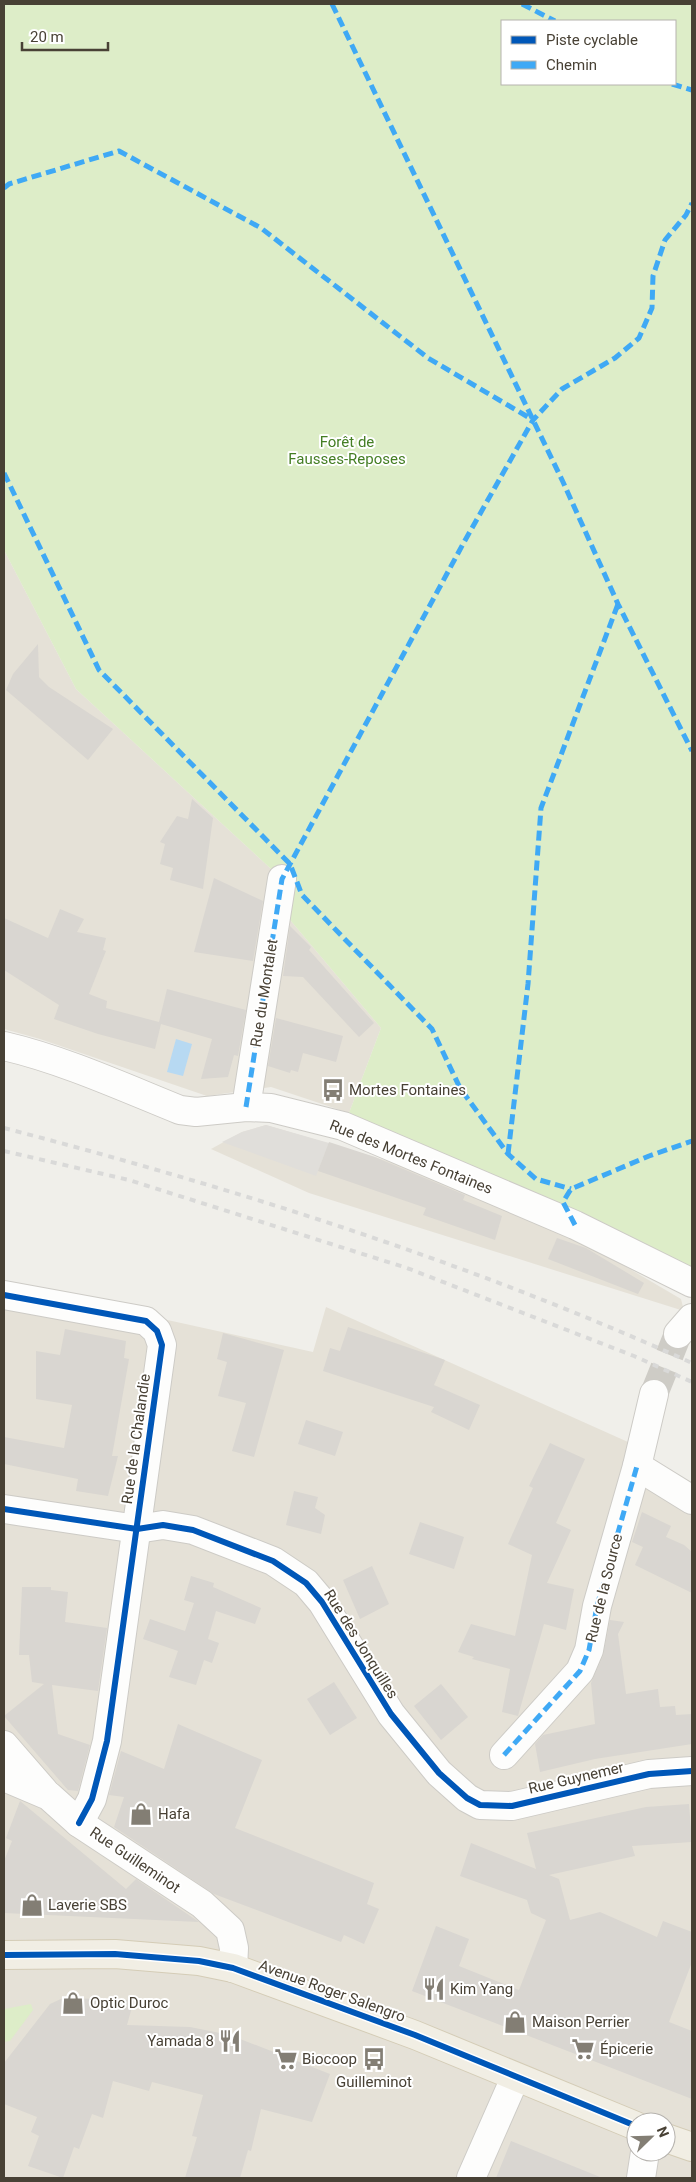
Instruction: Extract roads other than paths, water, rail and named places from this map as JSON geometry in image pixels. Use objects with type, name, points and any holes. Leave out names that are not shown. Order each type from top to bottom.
[{"type":"main road","name":"Avenue Roger Salengro","points":[[4,1955],[115,1954],[200,1962],[233,1968],[415,2035],[514,2078],[626,2122]]},
{"type":"main road","points":[[676,2142],[692,2148]]},
{"type":"street","name":"Rue du Montalet","points":[[246,1107],[282,879]]},
{"type":"street","name":"Rue des Mortes Fontaines","points":[[4,1046],[26,1051],[180,1110],[196,1112],[246,1107],[271,1108],[343,1126],[575,1225],[692,1283]]},
{"type":"street","name":"Rue de la Chalandie","points":[[4,1295],[146,1321],[160,1337],[162,1346],[107,1741],[92,1799],[79,1822]]},
{"type":"street","name":"Rue de la Source","points":[[504,1755],[580,1670],[589,1650],[597,1606],[637,1466],[654,1394]]},
{"type":"street","points":[[637,1466],[692,1500]]},
{"type":"street","name":"Rue des Jonquilles","points":[[4,1509],[136,1529],[164,1525],[194,1530],[273,1561],[306,1583],[322,1602],[338,1625],[366,1676],[391,1714],[439,1773],[467,1798]]},
{"type":"street","points":[[4,1745],[49,1796]]},
{"type":"street","name":"Rue Guynemer","points":[[467,1798],[480,1804],[512,1806],[648,1774],[692,1771]]},
{"type":"street","name":"Rue Guilleminot","points":[[4,1777],[49,1796],[79,1822],[202,1904],[230,1930],[234,1948],[233,1968]]},
{"type":"street","points":[[471,2178],[514,2078]]},
{"type":"street","points":[[641,2178],[643,2162]]},
{"type":"water","points":[[176,1039],[192,1044],[183,1076],[167,1072]]},
{"type":"tunnel","points":[[654,1394],[678,1334]]},
{"type":"railway","points":[[4,1128],[179,1176],[353,1231],[524,1293],[692,1363]]},
{"type":"railway","points":[[4,1151],[129,1180],[407,1268],[634,1356],[692,1382]]},
{"type":"place","name":"Mortes Fontaines","points":[[333,1090]]},
{"type":"place","name":"Hafa","points":[[141,1814]]},
{"type":"place","name":"Laverie SBS","points":[[32,1905]]},
{"type":"place","name":"Kim Yang","points":[[434,1989]]},
{"type":"place","name":"Optic Duroc","points":[[73,2003]]},
{"type":"place","name":"Maison Perrier","points":[[515,2022]]},
{"type":"place","name":"Yamada 8","points":[[230,2041]]},
{"type":"place","name":"Épicerie","points":[[583,2049]]},
{"type":"place","name":"Biocoop","points":[[286,2059]]},
{"type":"place","name":"Guilleminot","points":[[374,2059]]},
{"type":"park label","name":"Forêt de Fausses-Reposes","points":[[347,450]]}]
